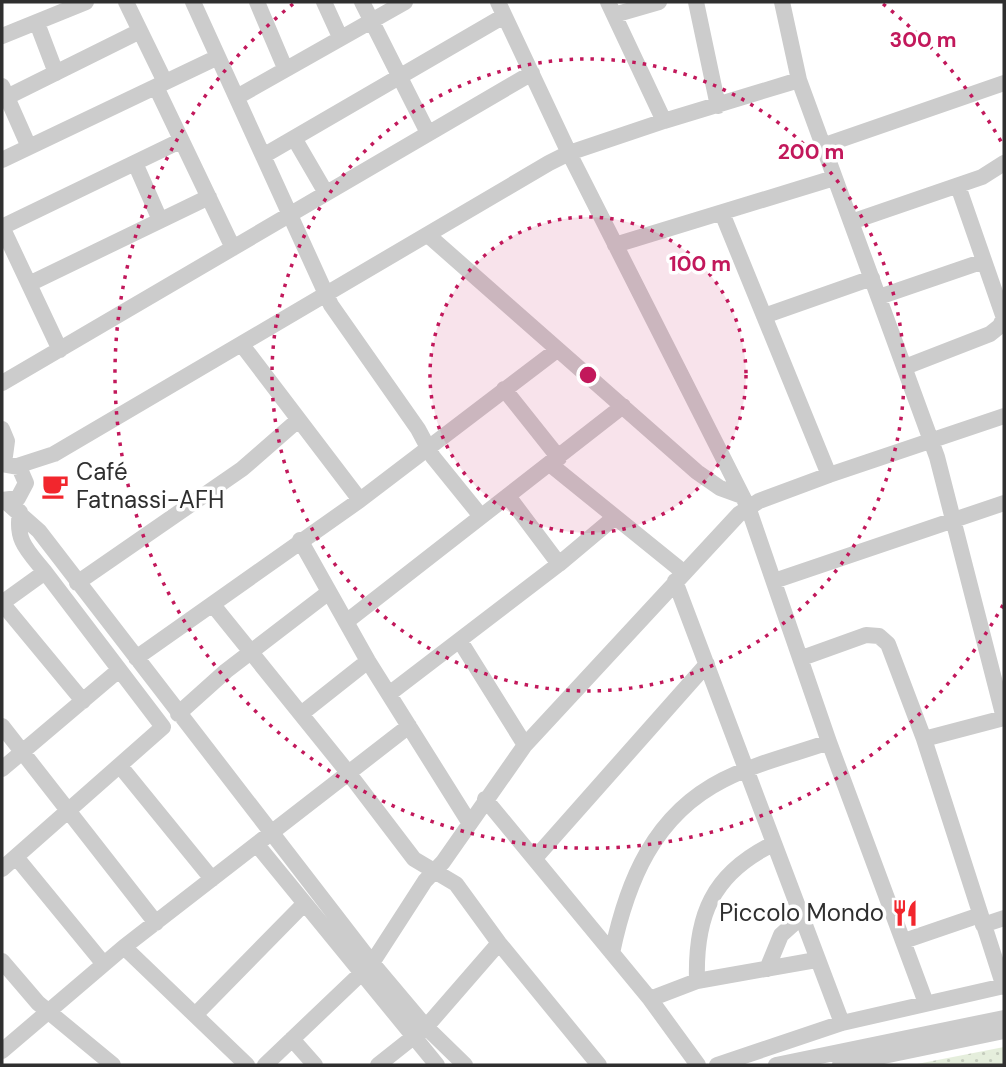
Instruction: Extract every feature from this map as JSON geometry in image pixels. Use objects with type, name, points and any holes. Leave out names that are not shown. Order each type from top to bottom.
[{"type":"street","points":[[2,37],[86,2]]},
{"type":"street","points":[[126,2],[161,85],[180,141],[233,248]]},
{"type":"street","points":[[193,2],[326,294],[428,446],[480,516]]},
{"type":"street","points":[[257,2],[285,68]]},
{"type":"street","points":[[324,2],[340,37]]},
{"type":"street","points":[[362,2],[428,133]]},
{"type":"street","points":[[237,97],[404,2]]},
{"type":"street","points":[[659,2],[611,8],[664,121]]},
{"type":"street","points":[[696,2],[718,106]]},
{"type":"street","points":[[782,2],[799,80],[931,439],[999,673],[1004,718],[924,739]]},
{"type":"street","points":[[263,156],[399,76],[501,9],[615,246],[745,501],[829,742],[926,1003]]},
{"type":"street","points":[[37,23],[56,73]]},
{"type":"street","points":[[29,146],[4,91],[56,73],[140,31]]},
{"type":"street","points":[[2,160],[218,57]]},
{"type":"street","points":[[2,383],[532,73]]},
{"type":"street","points":[[4,500],[18,498],[54,454],[569,153],[799,80]]},
{"type":"street","points":[[822,146],[1004,83]]},
{"type":"street","points":[[294,138],[326,193]]},
{"type":"street","points":[[60,349],[2,227],[180,141]]},
{"type":"street","points":[[135,163],[160,220]]},
{"type":"street","points":[[851,222],[1003,169]]},
{"type":"street","points":[[615,246],[834,178]]},
{"type":"street","points":[[905,367],[990,334],[1004,318],[958,186]]},
{"type":"street","points":[[29,284],[209,197]]},
{"type":"street","points":[[722,213],[828,475]]},
{"type":"street","points":[[429,236],[697,472],[745,501]]},
{"type":"street","points":[[879,297],[984,261]]},
{"type":"street","points":[[764,316],[872,278]]},
{"type":"street","points":[[242,345],[297,421],[360,500]]},
{"type":"street","points":[[136,658],[360,500],[557,350]]},
{"type":"street","points":[[505,389],[555,461],[678,576],[746,771],[842,1023]]},
{"type":"street","points":[[346,622],[623,406]]},
{"type":"street","points":[[265,1065],[366,969],[525,745],[745,501],[1004,416]]},
{"type":"street","points":[[77,583],[242,469],[297,421]]},
{"type":"street","points":[[2,429],[7,441],[8,461]]},
{"type":"street","points":[[8,461],[54,454]]},
{"type":"street","points":[[8,461],[23,472],[39,531]]},
{"type":"street","points":[[508,496],[559,564]]},
{"type":"street","points":[[4,500],[39,531],[178,713],[265,841],[304,904],[366,969],[466,1065]]},
{"type":"street","points":[[774,581],[1004,503]]},
{"type":"street","points":[[2,869],[163,727],[24,545],[17,530],[20,512]]},
{"type":"street","points":[[389,694],[559,564],[615,517]]},
{"type":"street","points":[[300,540],[368,661],[470,822]]},
{"type":"street","points":[[45,572],[2,603],[83,701]]},
{"type":"street","points":[[178,713],[329,592]]},
{"type":"street","points":[[213,604],[414,859],[456,884],[499,943],[599,1065]]},
{"type":"street","points":[[717,1065],[842,1023],[1004,987],[924,739],[884,639],[866,635],[802,659]]},
{"type":"street","points":[[460,641],[525,745]]},
{"type":"street","points":[[301,714],[368,661]]},
{"type":"street","points":[[536,857],[707,664]]},
{"type":"street","points":[[2,769],[119,670]]},
{"type":"street","points":[[2,726],[70,809],[156,923]]},
{"type":"street","points":[[2,1051],[124,947],[265,841],[409,726]]},
{"type":"street","points":[[612,953],[628,892],[640,862],[674,816],[710,787],[746,771],[829,742]]},
{"type":"street","points":[[120,766],[212,879]]},
{"type":"street","points":[[485,799],[536,857],[650,999],[698,1065]]},
{"type":"street","points":[[265,841],[366,969],[411,1037],[437,1065]]},
{"type":"street","points":[[697,981],[698,934],[712,897],[736,868],[773,844]]},
{"type":"street","points":[[16,857],[103,964]]},
{"type":"street","points":[[195,1015],[304,904]]},
{"type":"street","points":[[767,968],[781,935],[801,917]]},
{"type":"street","points":[[904,941],[981,920],[1004,918]]},
{"type":"street","points":[[378,1065],[426,1027],[499,943]]},
{"type":"street","points":[[124,947],[247,1065]]},
{"type":"street","points":[[650,999],[697,981],[816,960]]},
{"type":"street","points":[[4,967],[47,1011],[113,1065]]},
{"type":"street","points":[[776,1065],[1004,1018]]},
{"type":"street","points":[[840,1065],[1004,1031]]},
{"type":"street","points":[[292,1039],[315,1065]]},
{"type":"green space","points":[[1004,1047],[1004,1065],[912,1065]]},
{"type":"place","name":"Café Fatnassi-AFH","points":[[55,486]]},
{"type":"place","name":"Piccolo Mondo","points":[[905,913]]}]
